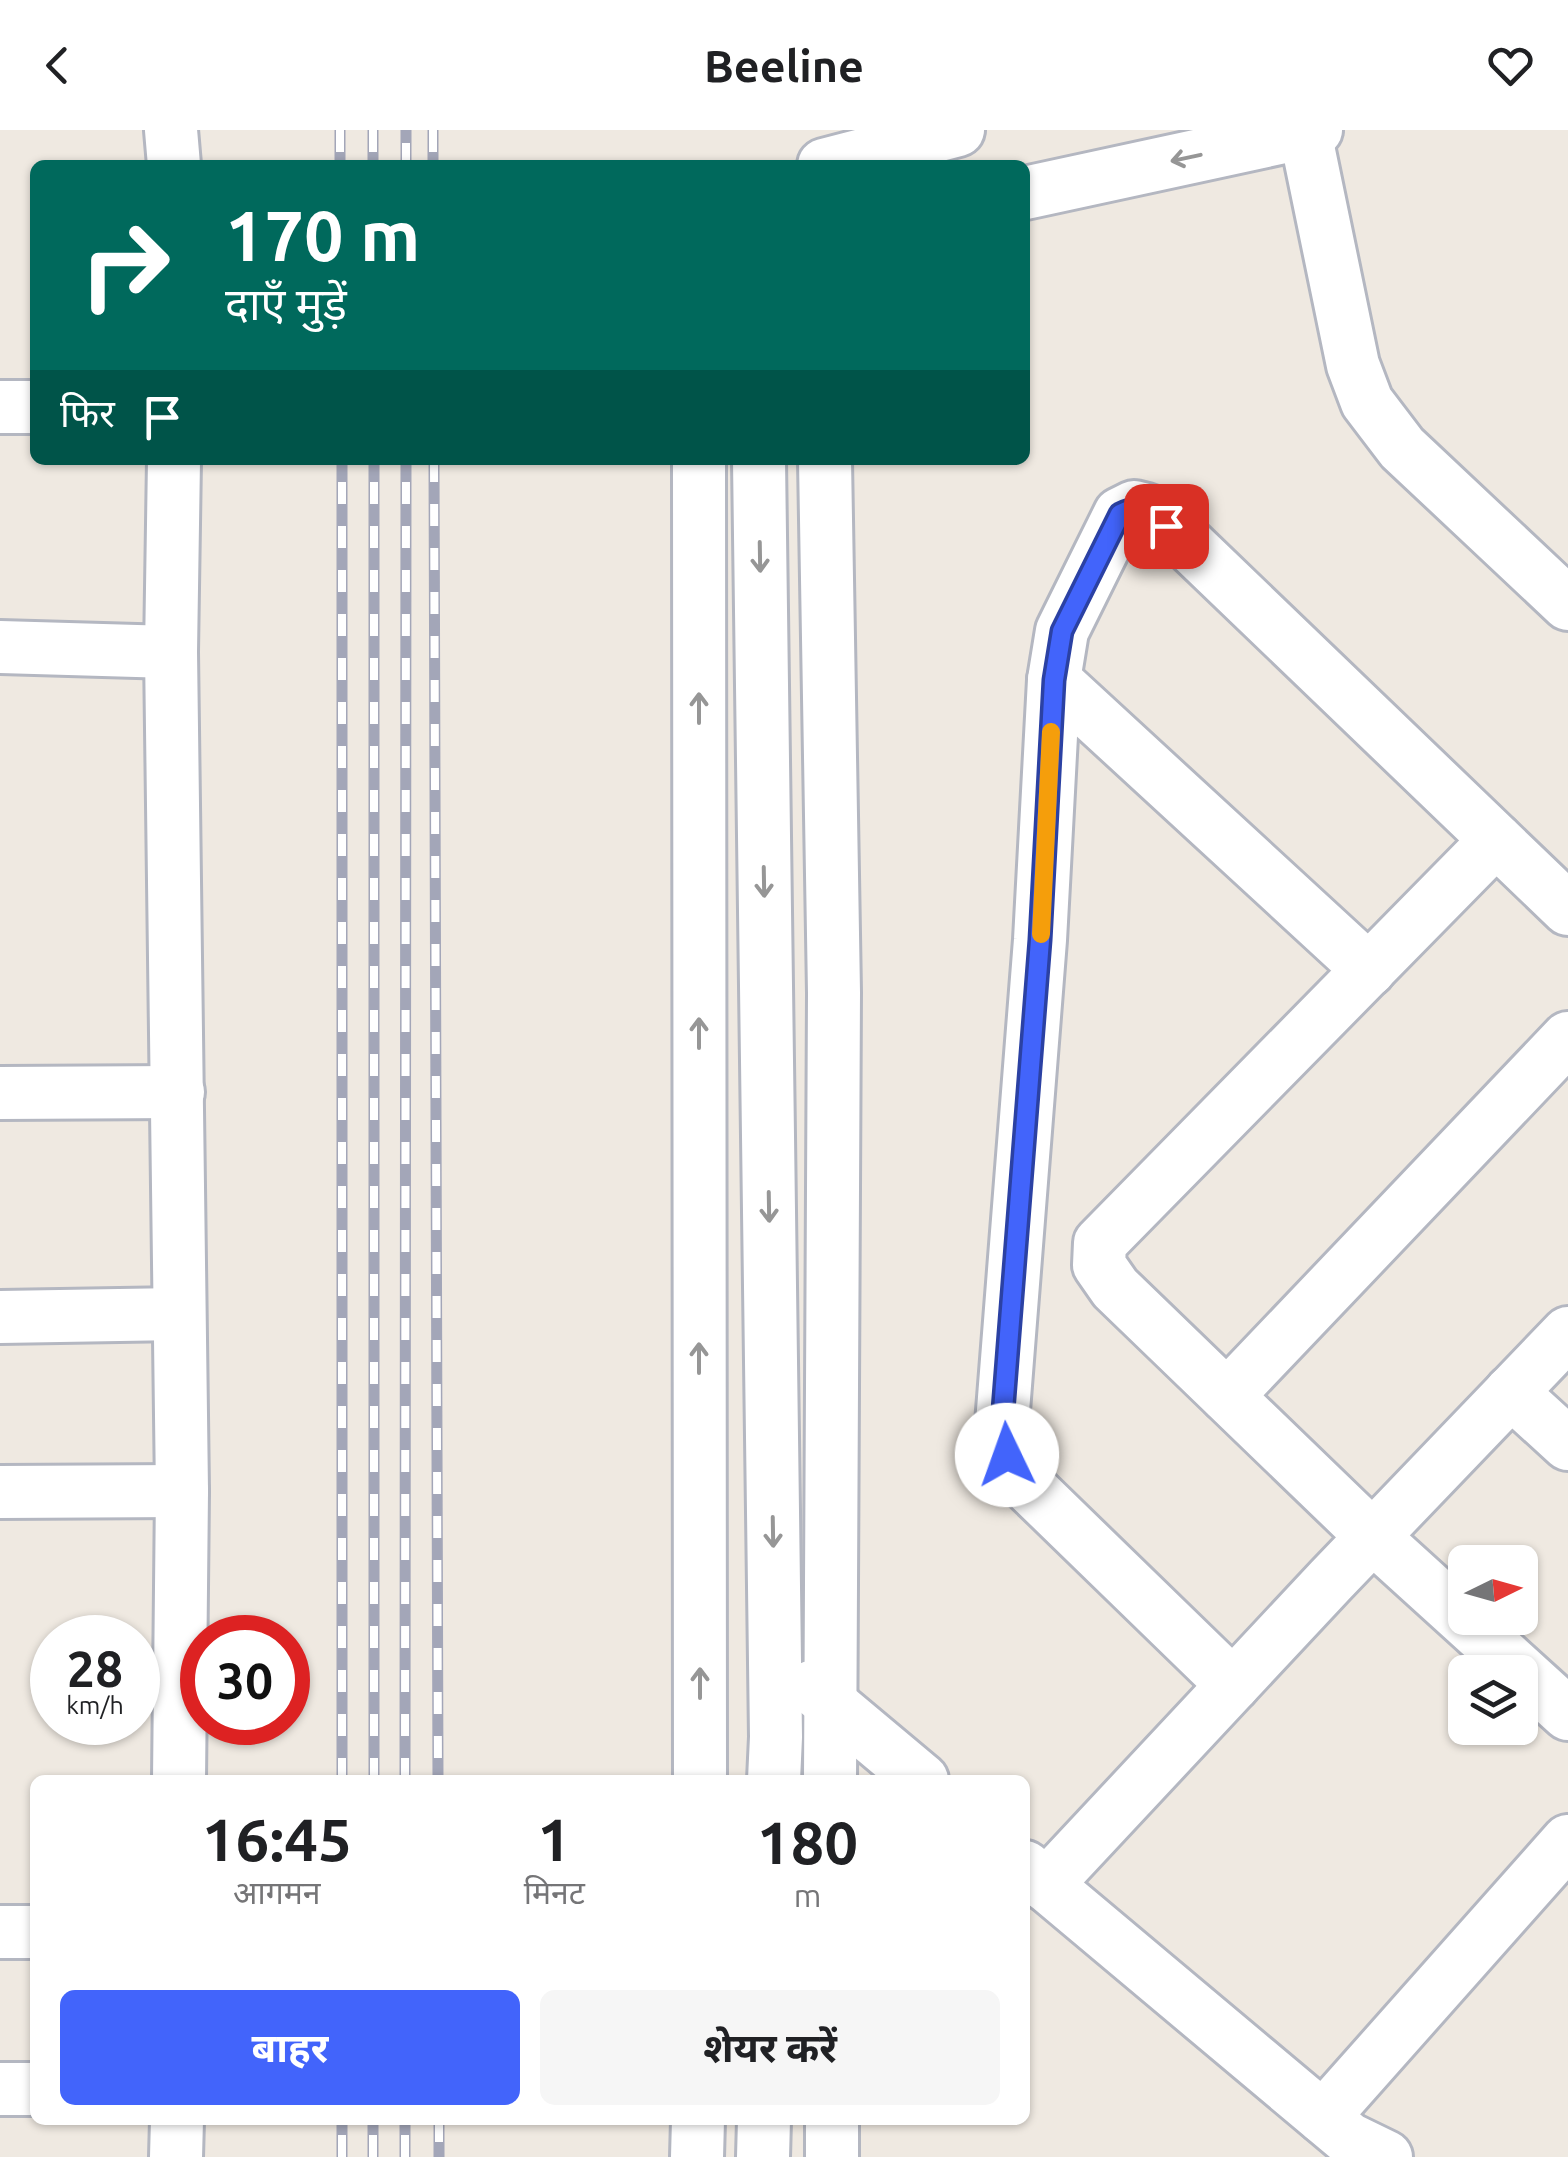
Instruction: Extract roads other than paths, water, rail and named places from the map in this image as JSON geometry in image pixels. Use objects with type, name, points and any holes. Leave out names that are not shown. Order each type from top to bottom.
[{"type":"street","points":[[171,130],[174,160]]},
{"type":"street","points":[[843,160],[958,130]]},
{"type":"street","points":[[1030,192],[1310,131],[1353,364],[1367,402],[1402,448],[1568,604]]},
{"type":"street","points":[[0,407],[30,407]]},
{"type":"street","points":[[174,465],[171,652],[182,1490],[179,1775]]},
{"type":"street","points":[[699,465],[700,1775]]},
{"type":"street","points":[[759,465],[774,1775]]},
{"type":"street","points":[[825,465],[834,992],[830,1775]]},
{"type":"street","points":[[1233,1685],[1023,1481],[1001,1436],[1040,940],[1054,680],[1062,631],[1120,514],[1134,507],[1146,510],[1186,542],[1568,909]]},
{"type":"street","points":[[0,647],[171,652]]},
{"type":"street","points":[[1054,680],[1369,970]]},
{"type":"street","points":[[1099,1266],[1100,1243],[1496,840]]},
{"type":"street","points":[[1227,1396],[1568,1038]]},
{"type":"street","points":[[0,1093],[178,1092]]},
{"type":"street","points":[[1020,1201],[1099,1266],[1115,1288],[1372,1536],[1568,1714]]},
{"type":"street","points":[[0,1317],[179,1314]]},
{"type":"street","points":[[1386,2157],[1349,2138],[1036,1876],[1233,1685],[1568,1333]]},
{"type":"street","points":[[1511,1392],[1568,1444]]},
{"type":"street","points":[[0,1492],[182,1490]]},
{"type":"street","points":[[775,1658],[916,1775]]},
{"type":"street","points":[[1323,2117],[1568,1841]]},
{"type":"street","points":[[0,1932],[30,1932]]},
{"type":"street","points":[[0,2089],[30,2088]]},
{"type":"street","points":[[176,2157],[178,2125]]},
{"type":"street","points":[[697,2157],[698,2125]]},
{"type":"street","points":[[763,2157],[764,2125]]},
{"type":"street","points":[[832,2125],[832,2157]]},
{"type":"railway","points":[[340,130],[340,160]]},
{"type":"railway","points":[[373,130],[373,160]]},
{"type":"railway","points":[[406,130],[406,160]]},
{"type":"railway","points":[[433,130],[433,160]]},
{"type":"railway","points":[[342,465],[342,1775]]},
{"type":"railway","points":[[374,465],[374,1775]]},
{"type":"railway","points":[[405,1775],[406,465]]},
{"type":"railway","points":[[434,465],[438,1775]]},
{"type":"railway","points":[[342,2125],[342,2157]]},
{"type":"railway","points":[[373,2125],[373,2157]]},
{"type":"railway","points":[[405,2125],[405,2157]]},
{"type":"railway","points":[[439,2125],[439,2157]]}]
